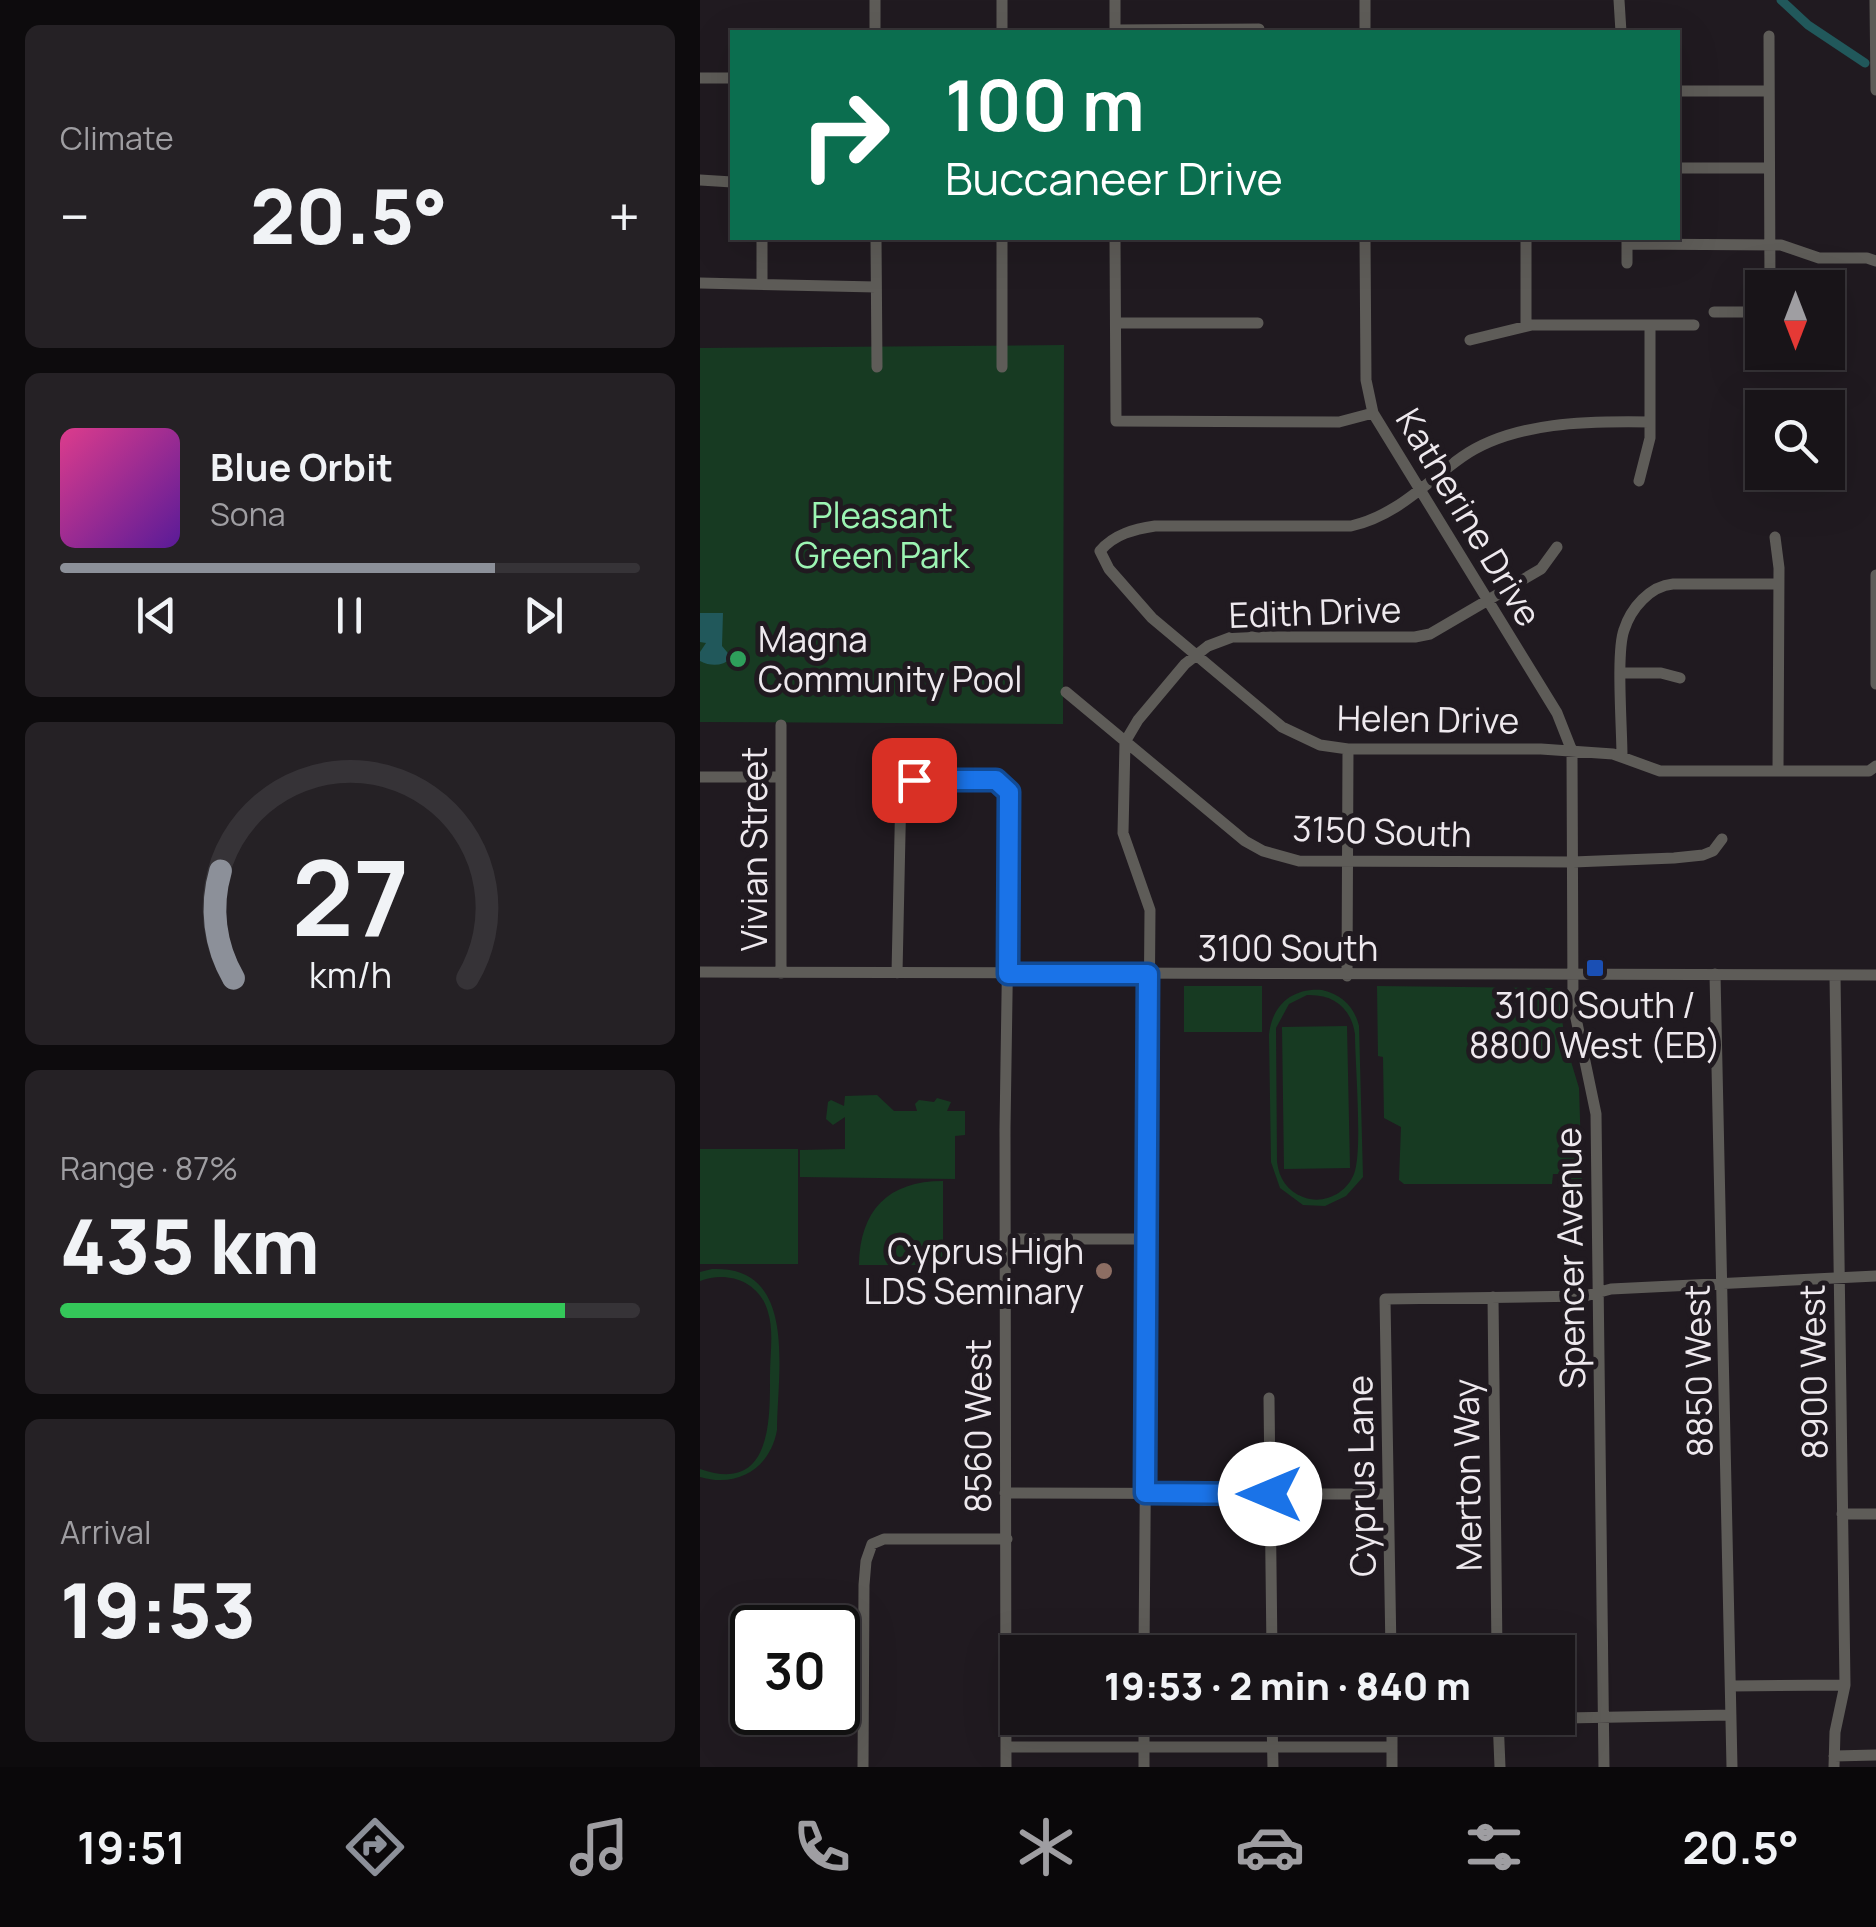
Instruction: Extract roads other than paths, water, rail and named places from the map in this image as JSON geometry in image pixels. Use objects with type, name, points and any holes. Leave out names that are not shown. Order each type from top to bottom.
[{"type":"street","points":[[875,0],[875,30]]},
{"type":"street","points":[[1002,0],[1002,30]]},
{"type":"street","points":[[1114,0],[1115,30]]},
{"type":"street","points":[[1365,0],[1365,30]]},
{"type":"street","points":[[1619,0],[1621,30]]},
{"type":"street","points":[[1875,0],[1876,90]]},
{"type":"street","points":[[1187,30],[1259,29]]},
{"type":"street","points":[[1769,36],[1770,270]]},
{"type":"street","points":[[700,78],[730,78]]},
{"type":"street","points":[[1680,91],[1769,91]]},
{"type":"street","points":[[1680,168],[1769,168]]},
{"type":"street","points":[[700,180],[730,182]]},
{"type":"street","points":[[762,240],[762,283]]},
{"type":"street","points":[[876,240],[878,367]]},
{"type":"street","points":[[1002,240],[1002,368]]},
{"type":"street","points":[[1116,240],[1116,421],[1339,422],[1373,413]]},
{"type":"street","name":"Katherine Drive","points":[[1366,240],[1366,380],[1373,413],[1557,712],[1572,751]]},
{"type":"street","points":[[1526,240],[1526,326]]},
{"type":"street","points":[[1627,263],[1627,241],[1781,245],[1818,258],[1868,258],[1876,262]]},
{"type":"street","points":[[700,283],[876,287]]},
{"type":"street","points":[[1714,312],[1745,312]]},
{"type":"street","points":[[1116,324],[1258,323]]},
{"type":"street","points":[[1470,340],[1526,326],[1694,326]]},
{"type":"street","points":[[1638,481],[1648,453],[1650,326]]},
{"type":"street","points":[[1420,492],[1478,448],[1542,427],[1576,422],[1650,422]]},
{"type":"street","name":"Helen Drive","points":[[1420,492],[1386,514],[1351,526],[1155,526],[1128,532],[1100,550],[1109,569],[1152,618],[1294,734],[1320,745],[1348,749],[1572,751],[1622,756],[1660,771],[1869,771],[1876,766]]},
{"type":"street","points":[[1775,538],[1778,771]]},
{"type":"street","name":"Edith Drive","points":[[1198,654],[1219,640],[1232,638],[1415,637],[1442,628],[1540,569],[1558,546]]},
{"type":"street","points":[[1876,574],[1876,684]]},
{"type":"street","points":[[1622,756],[1624,629],[1652,590],[1672,584],[1778,584]]},
{"type":"street","points":[[1144,1635],[1150,910],[1123,834],[1125,742],[1138,720],[1198,654]]},
{"type":"street","points":[[1622,674],[1661,673],[1680,678]]},
{"type":"street","name":"3150 South","points":[[1066,692],[1235,833],[1262,851],[1298,861],[1573,862],[1688,858],[1713,850],[1722,839]]},
{"type":"street","name":"Vivian Street","points":[[781,973],[782,725]]},
{"type":"street","points":[[1347,976],[1348,749]]},
{"type":"street","name":"Spencer Avenue","points":[[1572,751],[1575,1026],[1596,1114],[1604,1767]]},
{"type":"street","points":[[700,777],[782,777]]},
{"type":"street","name":"8560 West","points":[[897,973],[899,796],[903,786],[919,780],[996,780],[1006,786],[1010,798],[1005,1239],[1006,1767]]},
{"type":"street","name":"3100 South","points":[[700,972],[1876,975]]},
{"type":"street","name":"8850 West","points":[[1715,974],[1732,1767]]},
{"type":"street","name":"8900 West","points":[[1834,1761],[1844,1685],[1835,975]]},
{"type":"street","points":[[1005,1239],[1146,1239]]},
{"type":"street","points":[[1493,1297],[1876,1276]]},
{"type":"street","name":"Cyprus Lane","points":[[1391,1635],[1385,1299],[1493,1297]]},
{"type":"street","name":"Merton Way","points":[[1493,1297],[1497,1635]]},
{"type":"street","points":[[1269,1398],[1272,1635]]},
{"type":"street","points":[[1005,1493],[1388,1494]]},
{"type":"street","points":[[1842,1514],[1876,1514]]},
{"type":"street","points":[[864,1767],[864,1585],[872,1544],[884,1539],[1007,1539]]},
{"type":"street","points":[[1731,1686],[1844,1685]]},
{"type":"street","points":[[1575,1718],[1731,1715]]},
{"type":"street","points":[[1144,1735],[1144,1767]]},
{"type":"street","points":[[1272,1735],[1272,1767]]},
{"type":"street","points":[[1392,1735],[1392,1767]]},
{"type":"street","points":[[1499,1735],[1500,1767]]},
{"type":"street","points":[[1006,1747],[1392,1748]]},
{"type":"street","points":[[1834,1761],[1876,1755]]},
{"type":"water","points":[[700,613],[723,613],[722,646],[732,658],[728,661],[713,665],[700,661],[706,643],[700,642]]},
{"type":"waterway","points":[[1781,0],[1808,25],[1865,63]]},
{"type":"place","name":"Magna Community Pool","points":[[738,659]]},
{"type":"place","name":"3100 South / 8800 West (EB)","points":[[1595,968]]},
{"type":"place","name":"Cyprus High LDS Seminary","points":[[1104,1271]]},
{"type":"park label","name":"Pleasant Green Park","points":[[882,535]]}]
